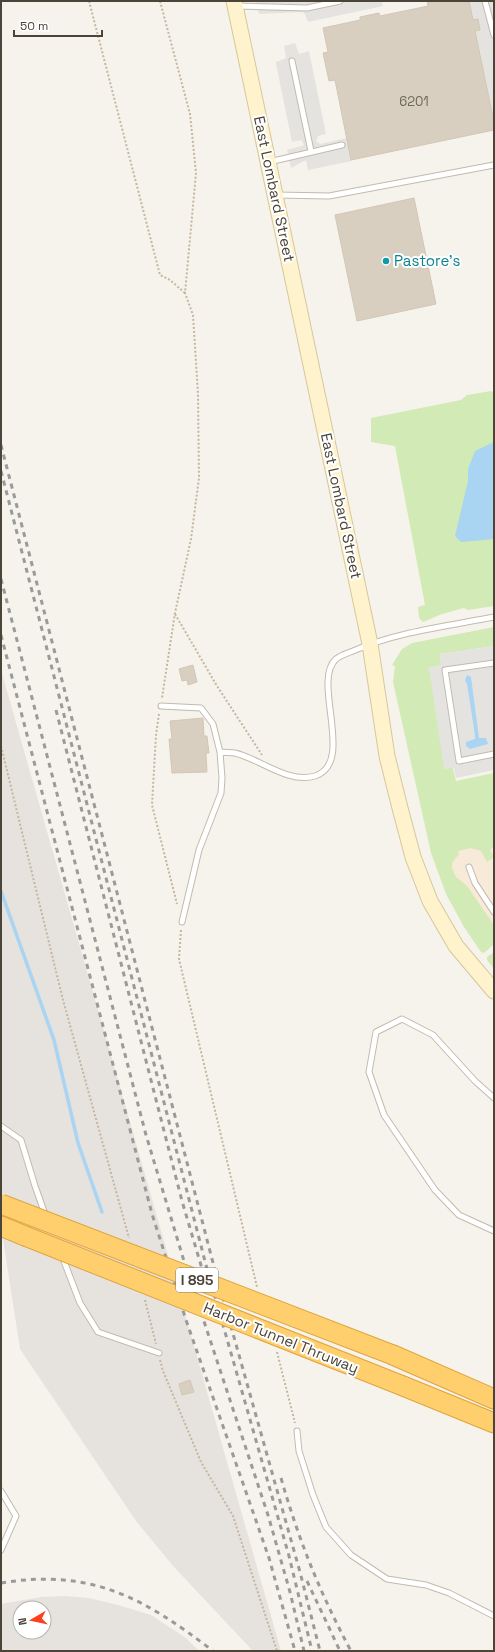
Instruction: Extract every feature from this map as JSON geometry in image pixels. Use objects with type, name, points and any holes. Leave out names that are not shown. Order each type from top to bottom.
[{"type":"highway","name":"Harbor Tunnel Thruway","points":[[1,1204],[393,1355],[494,1399]]},
{"type":"highway","name":"Harbor Tunnel Thruway","points":[[1,1228],[25,1236],[494,1423]]},
{"type":"main road","name":"East Lombard Street","points":[[234,3],[370,644],[387,756],[413,857],[430,902],[456,946],[494,991]]},
{"type":"lane","points":[[234,3],[307,8],[340,1]]},
{"type":"lane","points":[[486,1],[494,35]]},
{"type":"lane","points":[[292,61],[311,151]]},
{"type":"lane","points":[[268,162],[342,145]]},
{"type":"lane","points":[[275,195],[329,196],[494,165]]},
{"type":"lane","points":[[220,752],[235,753],[286,773],[304,777],[322,773],[333,756],[329,670],[337,658],[370,644],[494,617]]},
{"type":"lane","points":[[494,663],[445,670],[459,761],[494,754]]},
{"type":"lane","points":[[161,706],[201,708],[213,724],[220,752],[222,778],[221,793],[199,850],[182,922]]},
{"type":"lane","points":[[468,867],[475,883],[494,912]]},
{"type":"lane","points":[[494,1098],[475,1081],[433,1035],[402,1019],[376,1032],[369,1072],[384,1115],[435,1190],[459,1216],[494,1231]]},
{"type":"lane","points":[[1,1126],[21,1140],[35,1186],[52,1230]]},
{"type":"lane","points":[[57,1244],[80,1303],[98,1332],[159,1353]]},
{"type":"lane","points":[[297,1431],[299,1451],[313,1495],[326,1527],[351,1555],[387,1580],[426,1585],[449,1593],[494,1616]]},
{"type":"lane","points":[[1,1491],[16,1516],[1,1550]]},
{"type":"path","points":[[89,1],[160,275],[170,280],[185,293]]},
{"type":"path","points":[[175,613],[216,686],[270,767]]},
{"type":"path","points":[[1,746],[63,1000],[130,1239]]},
{"type":"path","points":[[143,1292],[163,1371],[201,1462],[233,1516],[277,1651]]},
{"type":"shaded area","points":[[256,1],[382,1],[383,6],[308,22],[303,12],[259,14]]},
{"type":"shaded area","points":[[469,1],[494,1],[494,122],[475,31],[480,29],[478,20],[473,20]]},
{"type":"shaded area","points":[[295,43],[299,54],[309,51],[326,134],[318,136],[316,141],[320,144],[347,138],[352,161],[308,170],[306,160],[291,168],[287,150],[304,145],[301,140],[292,142],[276,62],[286,58],[284,46]]},
{"type":"shaded area","points":[[494,646],[494,770],[456,778],[454,768],[444,769],[429,667],[441,665],[440,654]]},
{"type":"shaded area","points":[[1,670],[281,1651],[253,1651],[174,1567],[136,1521],[20,1349],[1,1226]]},
{"type":"shaded area","points":[[494,776],[494,948],[484,935],[446,860]]},
{"type":"shaded area","points":[[65,1596],[89,1598],[118,1605],[151,1615],[186,1638],[199,1651],[1,1651],[1,1604],[12,1602],[12,1640],[52,1640],[52,1600],[24,1600],[41,1597]]},
{"type":"green space","points":[[491,391],[494,393],[494,606],[468,610],[464,608],[442,614],[423,622],[419,618],[418,607],[425,605],[395,446],[371,442],[371,418],[461,400],[467,395]]},
{"type":"green space","points":[[494,627],[494,646],[440,654],[441,665],[429,668],[456,781],[494,773],[494,846],[490,850],[494,857],[487,862],[481,851],[471,848],[458,851],[459,854],[452,863],[452,868],[456,877],[467,886],[494,925],[494,944],[484,953],[481,952],[464,927],[446,894],[431,853],[393,682],[395,666],[392,665],[402,649],[412,643]]},
{"type":"green space","points":[[494,952],[494,969],[487,960],[487,957]]},
{"type":"water","points":[[494,442],[494,539],[461,542],[455,536],[468,481],[468,469],[475,451]]},
{"type":"water","points":[[467,675],[471,677],[479,738],[486,738],[488,744],[470,749],[466,746],[466,742],[475,739],[475,735],[467,684],[465,680]]},
{"type":"building","points":[[427,1],[469,1],[473,20],[478,19],[480,30],[475,31],[494,122],[494,130],[351,160],[335,80],[329,81],[323,53],[328,52],[323,28],[360,20],[360,17],[379,13],[380,16],[428,6]]},
{"type":"building","name":"Pastore's","points":[[414,198],[436,304],[357,321],[335,215]]},
{"type":"building","points":[[193,665],[197,682],[188,685],[187,680],[182,681],[179,669]]},
{"type":"building","points":[[203,718],[204,736],[207,736],[209,753],[206,753],[207,772],[172,773],[169,739],[172,739],[170,721]]},
{"type":"building","points":[[190,1380],[194,1392],[182,1395],[179,1384]]},
{"type":"waterway","points":[[1,891],[54,1040],[78,1143],[102,1212]]},
{"type":"railway","points":[[1,445],[212,1259],[300,1572],[320,1651]]},
{"type":"railway","points":[[1,471],[207,1269],[289,1556],[312,1651]]},
{"type":"railway","points":[[1,579],[146,1135],[184,1261],[268,1515],[290,1592],[304,1651]]},
{"type":"railway","points":[[1,635],[152,1214],[186,1320],[269,1558],[295,1651]]},
{"type":"railway","points":[[56,710],[182,1201],[203,1272]]},
{"type":"railway","points":[[281,1478],[295,1523],[311,1566],[351,1651]]},
{"type":"railway","points":[[1,1583],[33,1579],[62,1580],[89,1584],[115,1592],[139,1602],[163,1616],[188,1632],[213,1651]]},
{"type":"railway","points":[[307,1581],[340,1651]]},
{"type":"place","name":"Pastore's","points":[[386,261]]}]
